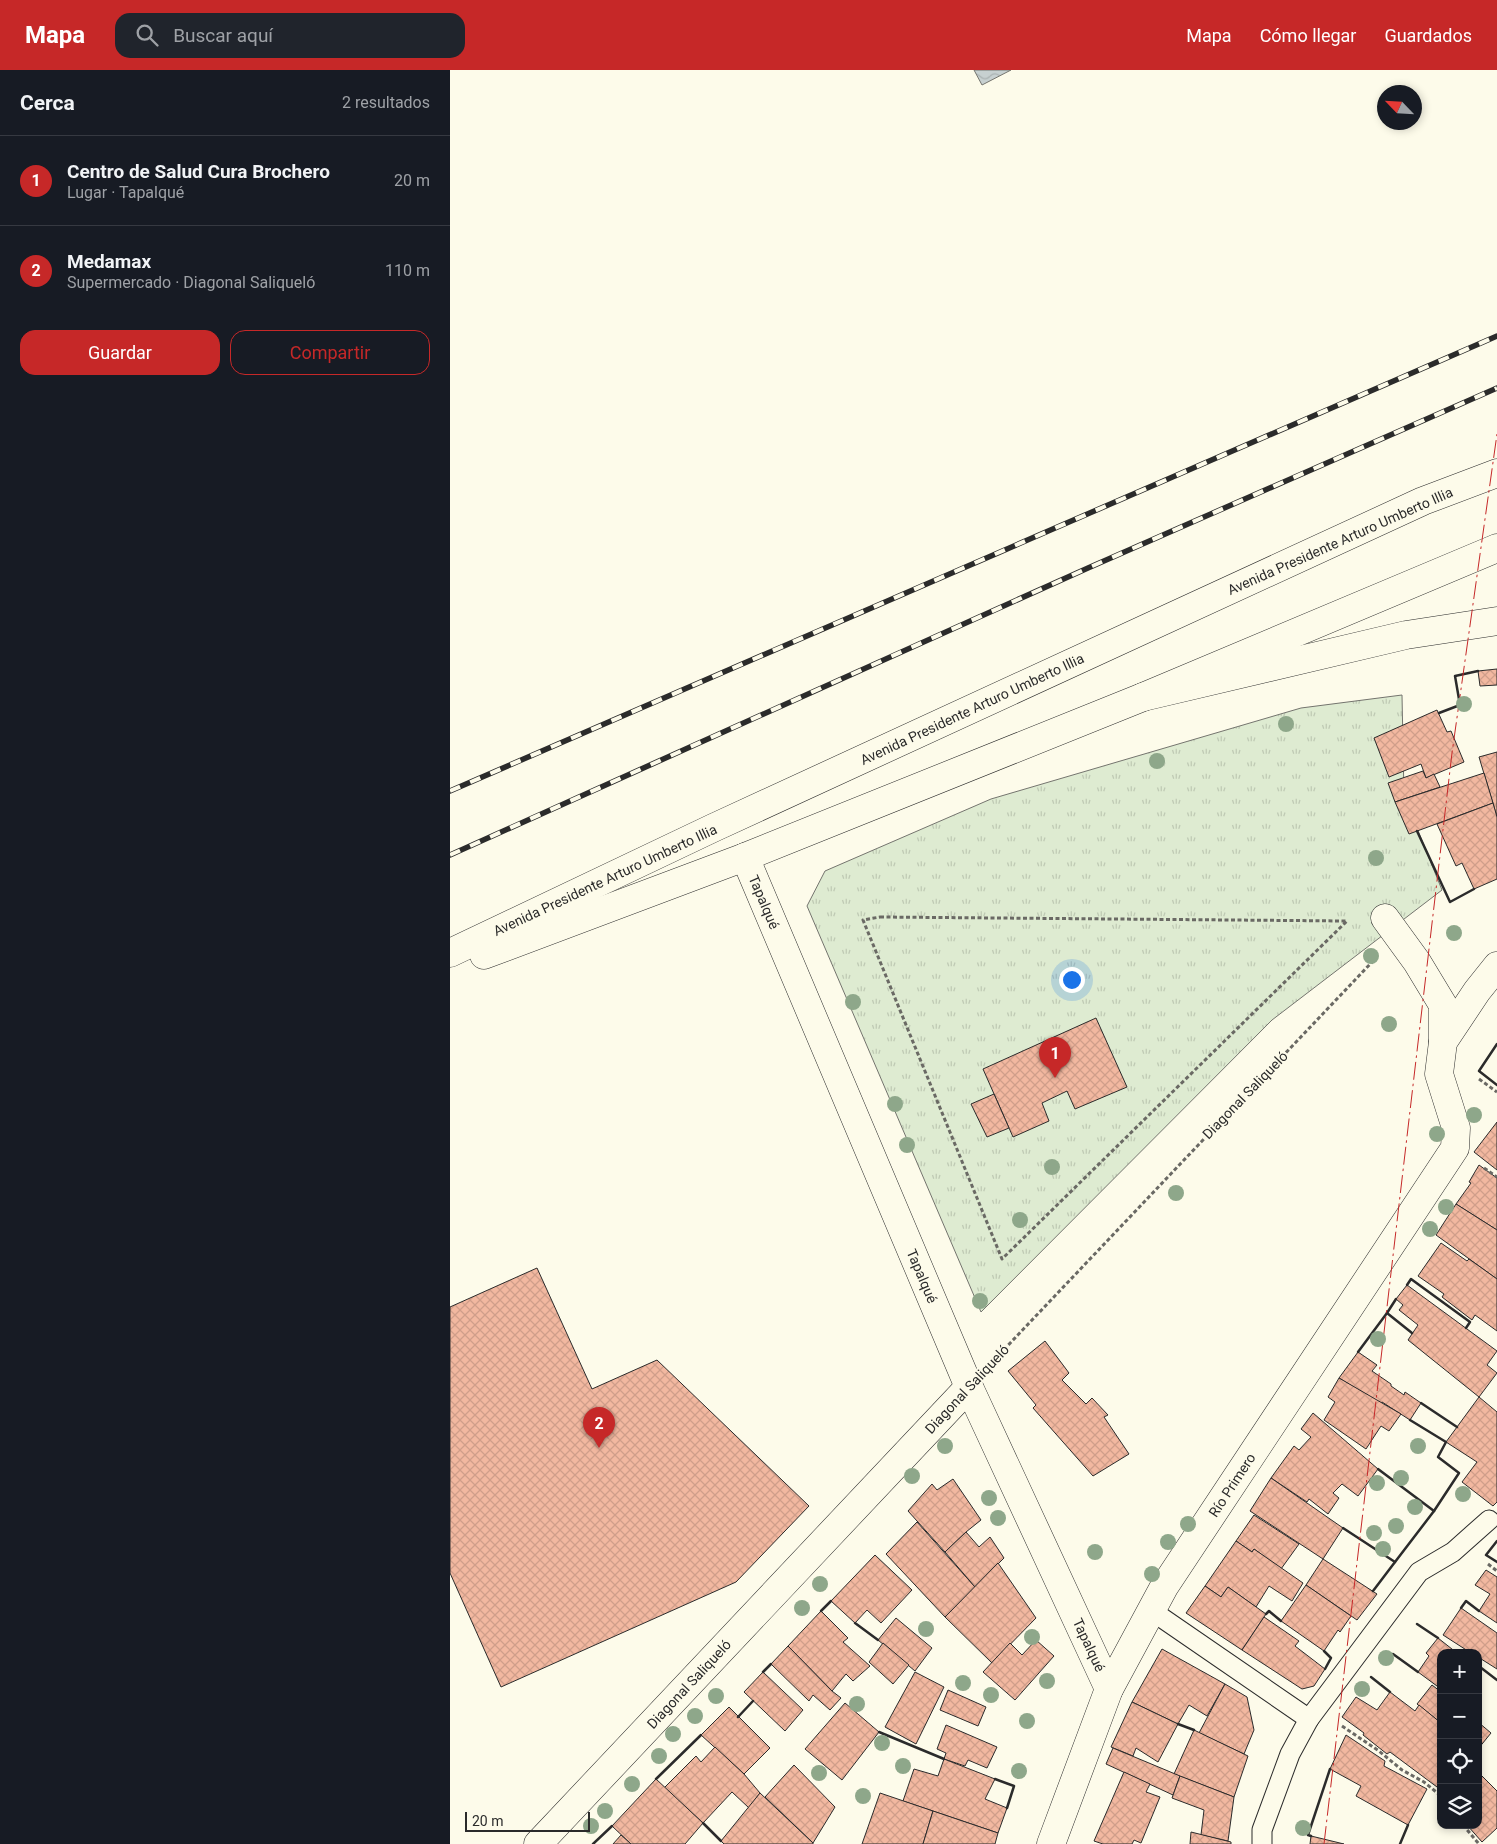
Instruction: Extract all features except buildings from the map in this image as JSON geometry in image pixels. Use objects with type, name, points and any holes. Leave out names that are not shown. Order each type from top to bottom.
[{"type":"main road","name":"Avenida Presidente Arturo Umberto Illia","points":[[450,953],[731,820],[1396,513],[1497,473]]},
{"type":"main road","name":"Avenida Presidente Arturo Umberto Illia","points":[[450,967],[745,857],[1143,696],[1497,548]]},
{"type":"main road","points":[[1143,696],[1406,635],[1497,621]]},
{"type":"main road","name":"Tapalqué","points":[[745,857],[969,1387],[1109,1689]]},
{"type":"main road","points":[[1392,929],[1417,962],[1443,1005],[1442,1042]]},
{"type":"main road","points":[[1442,1042],[1477,991],[1497,966]]},
{"type":"main road","name":"Río Primero","points":[[1050,1844],[1109,1689],[1164,1588],[1455,1148],[1456,1128],[1439,1074],[1442,1042]]},
{"type":"main road","name":"Diagonal Saliqueló","points":[[538,1844],[969,1387]]},
{"type":"lane","points":[[1262,1844],[1262,1830],[1290,1754],[1313,1714],[1419,1572],[1453,1552],[1489,1520]]},
{"type":"lane","points":[[1152,1611],[1313,1714]]},
{"type":"path","points":[[880,917],[1347,921],[1002,1258],[863,920],[880,917]]},
{"type":"path","name":"Diagonal Saliqueló","points":[[969,1387],[1373,961],[1392,929]]},
{"type":"path","points":[[1313,1714],[1379,1751],[1402,1770],[1424,1782],[1437,1793]]},
{"type":"path","points":[[1466,1829],[1479,1844]]},
{"type":"green space","points":[[1402,695],[1404,796],[1442,890],[1272,1020],[981,1312],[807,906],[825,871],[991,799],[1301,708]]},
{"type":"water","points":[[974,70],[1011,70],[982,85]]},
{"type":"railway","points":[[450,791],[1497,336]]},
{"type":"railway","points":[[450,855],[1088,568],[1497,388]]},
{"type":"wall","points":[[1439,713],[1460,705],[1455,676],[1478,671]]},
{"type":"wall","points":[[1417,831],[1450,902],[1474,889]]},
{"type":"wall","points":[[1497,1044],[1479,1071],[1497,1085]]},
{"type":"wall","points":[[1407,1285],[1411,1279],[1470,1322],[1466,1328]]},
{"type":"wall","points":[[1396,1299],[1387,1313],[1412,1333]]},
{"type":"wall","points":[[1358,1352],[1387,1313]]},
{"type":"wall","points":[[1421,1403],[1457,1427]]},
{"type":"wall","points":[[1410,1420],[1446,1442],[1438,1457],[1459,1473],[1434,1511]]},
{"type":"wall","points":[[1378,1469],[1434,1511],[1395,1562]]},
{"type":"wall","points":[[1343,1528],[1395,1562],[1373,1591]]},
{"type":"wall","points":[[1497,1541],[1486,1555],[1497,1562]]},
{"type":"wall","points":[[821,1611],[831,1601]]},
{"type":"wall","points":[[1461,1608],[1466,1601],[1479,1611]]},
{"type":"wall","points":[[1266,1614],[1269,1611],[1281,1621]]},
{"type":"wall","points":[[855,1623],[878,1640]]},
{"type":"wall","points":[[1417,1624],[1438,1638]]},
{"type":"wall","points":[[1324,1651],[1331,1658],[1325,1669]]},
{"type":"wall","points":[[1393,1654],[1418,1672]]},
{"type":"wall","points":[[763,1672],[771,1664]]},
{"type":"wall","points":[[1482,1669],[1497,1680]]},
{"type":"wall","points":[[1371,1677],[1390,1692]]},
{"type":"wall","points":[[738,1717],[753,1701]]},
{"type":"wall","points":[[1178,1724],[1194,1730]]},
{"type":"wall","points":[[879,1732],[944,1759]]},
{"type":"wall","points":[[656,1779],[701,1735]]},
{"type":"wall","points":[[1311,1836],[1308,1835],[1330,1769]]},
{"type":"wall","points":[[995,1779],[1014,1786],[1007,1808]]},
{"type":"wall","points":[[703,1823],[721,1841]]},
{"type":"wall","points":[[1400,1844],[1408,1825]]},
{"type":"wall","points":[[593,1844],[612,1826]]},
{"type":"power","points":[[1324,1844],[1452,753],[1497,434]]},
{"type":"place","name":"Centro de Salud Cura Brochero","points":[[1055,1078]]},
{"type":"place","name":"Medamax","points":[[599,1448]]}]
